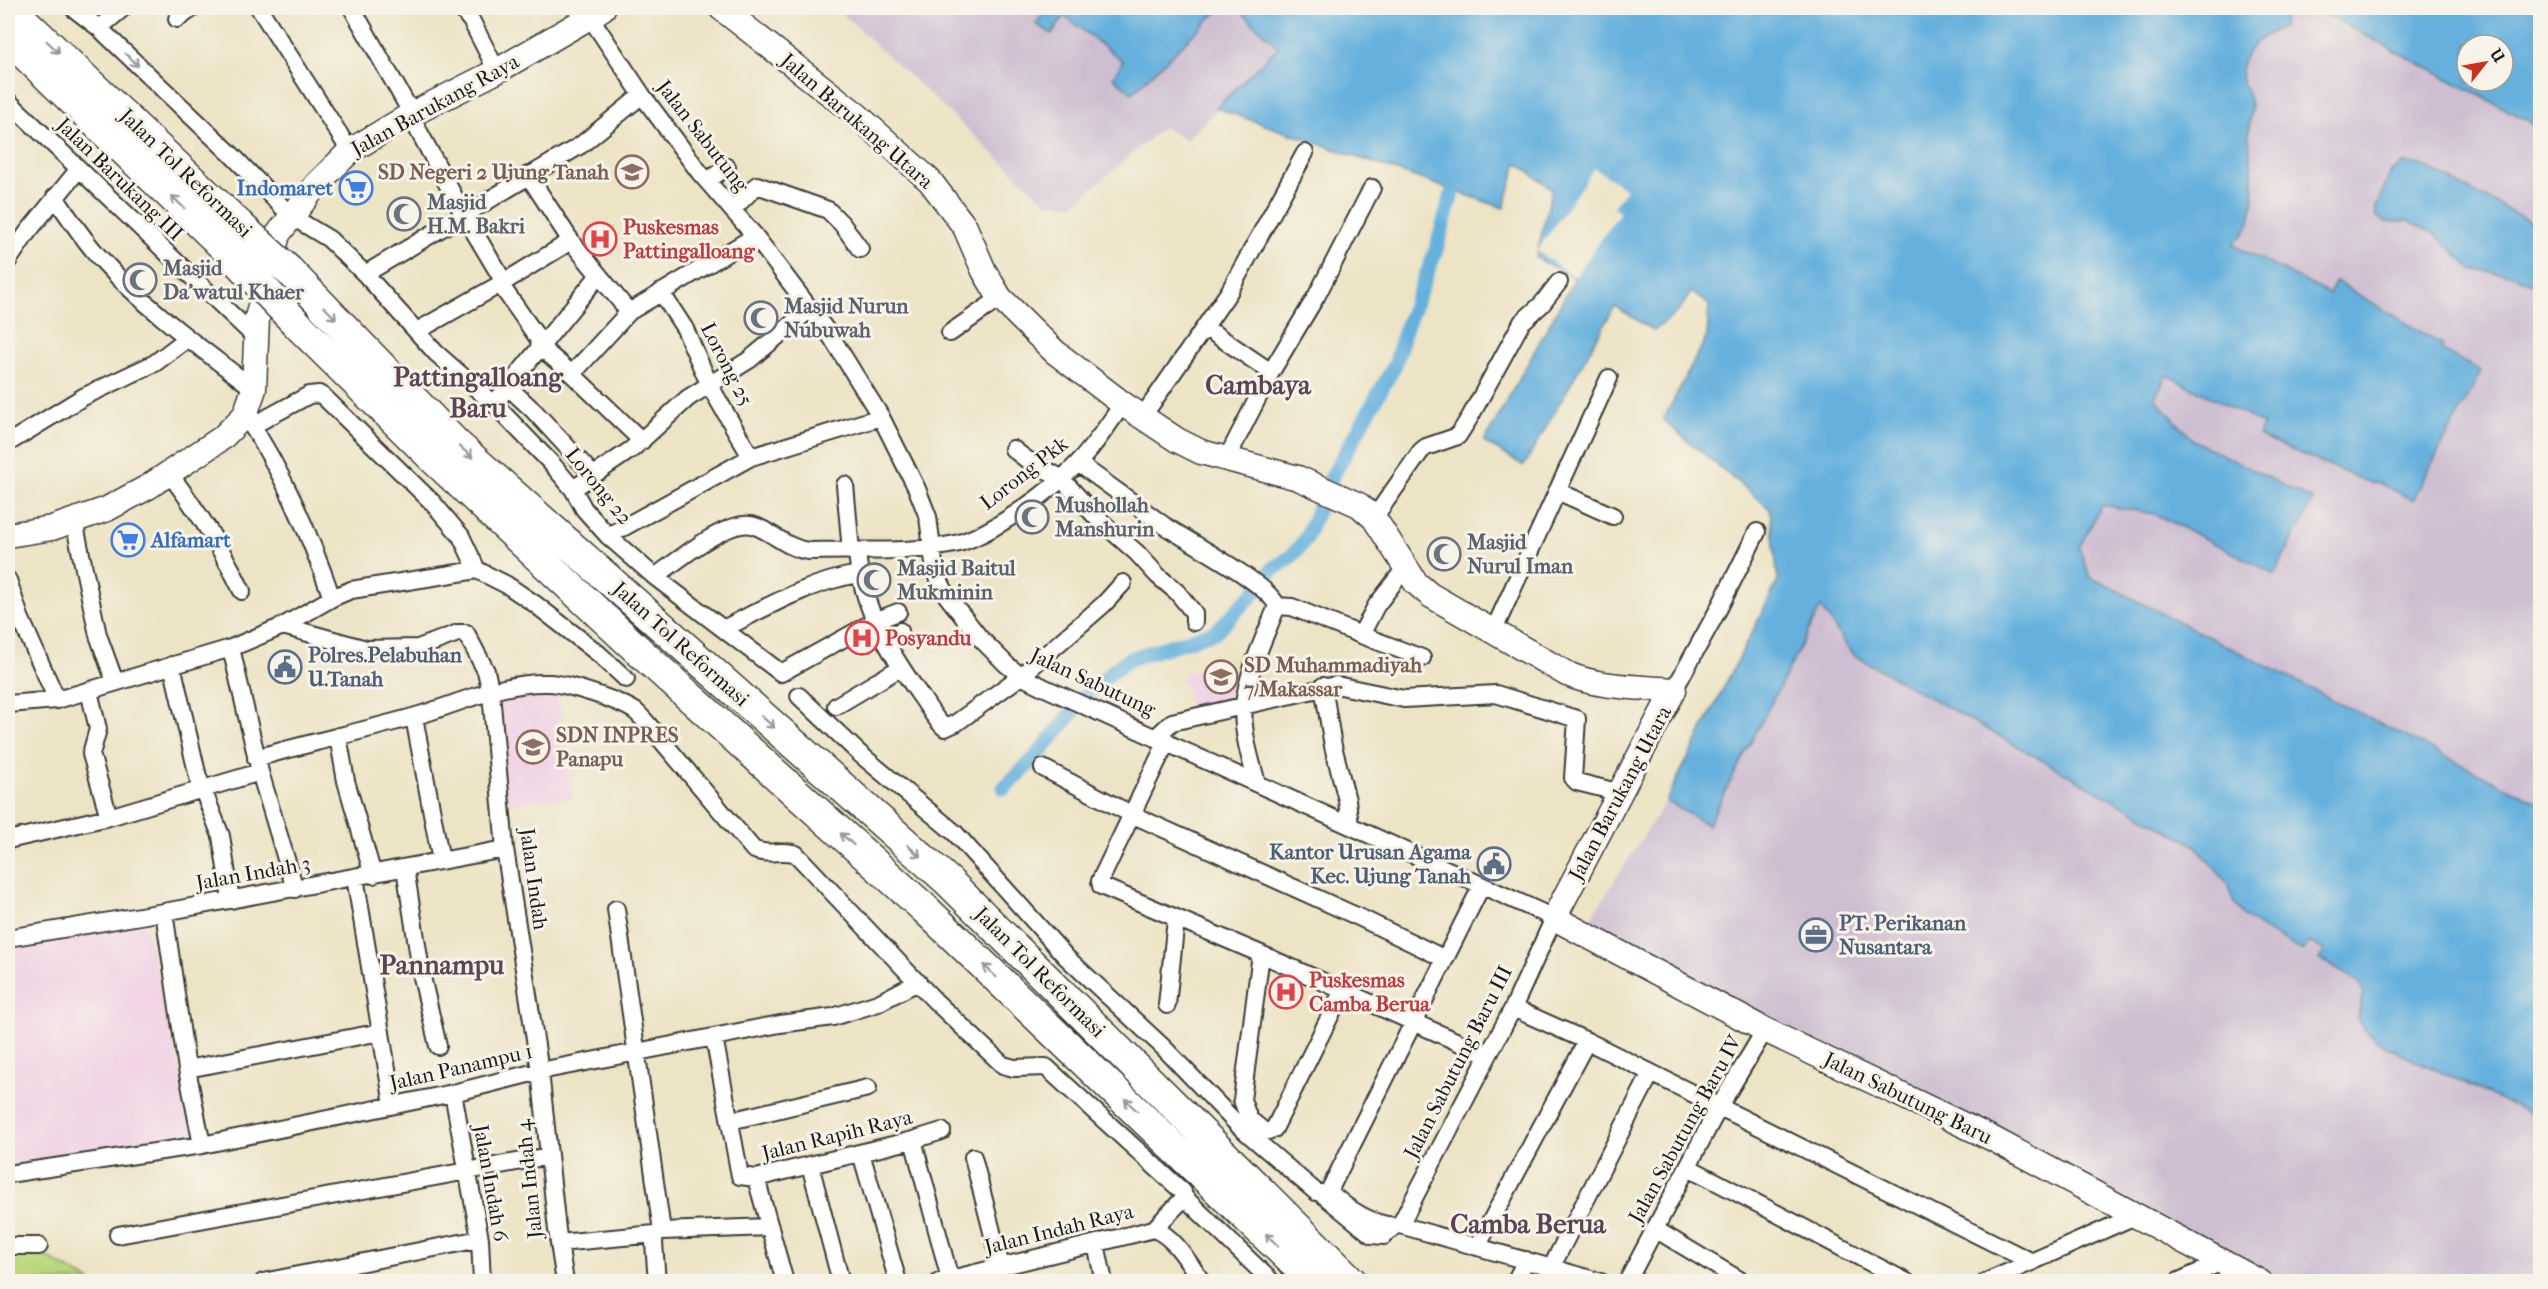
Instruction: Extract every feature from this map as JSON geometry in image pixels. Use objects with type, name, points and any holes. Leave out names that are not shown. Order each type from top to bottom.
[{"type":"highway","name":"Jalan Tol Reformasi","points":[[10,8],[230,234],[300,326],[436,461],[640,652],[925,909],[1314,1281]]},
{"type":"highway","name":"Jalan Tol Reformasi","points":[[8,38],[230,234],[289,271],[455,442],[948,881],[1352,1281]]},
{"type":"highway","points":[[1262,1192],[1359,1281]]},
{"type":"street","points":[[73,8],[99,28],[291,216]]},
{"type":"street","points":[[99,28],[123,8]]},
{"type":"street","points":[[177,19],[193,8]]},
{"type":"street","points":[[259,8],[350,151]]},
{"type":"street","points":[[352,8],[464,215],[540,345],[642,441]]},
{"type":"street","points":[[461,8],[472,22],[497,71]]},
{"type":"street","name":"Jalan Barukang Utara","points":[[721,8],[857,115],[930,181],[965,227],[984,271],[1000,298],[1055,352],[1133,410],[1193,448],[1226,460],[1242,462],[1298,478],[1359,505],[1374,518],[1416,583],[1430,595],[1581,680],[1674,690],[1554,918]]},
{"type":"street","name":"Jalan Barukang Raya","points":[[8,535],[52,528],[123,502],[249,421],[254,388],[255,337],[278,234],[317,184],[350,151],[411,114],[497,71],[592,11]]},
{"type":"street","name":"Jalan Sabutung","points":[[592,11],[642,95],[707,181],[755,236],[832,338],[881,417],[928,517],[938,582],[946,596],[979,637],[1021,676],[1554,918]]},
{"type":"street","points":[[365,274],[580,145],[642,95]]},
{"type":"street","name":"Jalan Barukang III","points":[[8,101],[255,337]]},
{"type":"street","name":"Lorong Pkk","points":[[655,577],[701,545],[739,525],[757,526],[799,550],[884,552],[931,548],[972,539],[983,533],[1078,464],[1133,410],[1206,328],[1258,241],[1305,153]]},
{"type":"street","points":[[707,181],[727,167]]},
{"type":"street","points":[[8,261],[78,170]]},
{"type":"street","points":[[528,175],[570,241],[629,312]]},
{"type":"street","points":[[732,210],[757,185],[828,210],[843,224],[860,249]]},
{"type":"street","points":[[1226,460],[1271,372],[1301,326],[1372,188]]},
{"type":"street","points":[[55,197],[86,241],[108,267],[188,338],[254,388]]},
{"type":"street","name":"Lorong 22","points":[[291,216],[329,239],[365,274],[442,359],[494,404],[573,489],[584,509],[608,536],[655,577],[782,673],[874,621]]},
{"type":"street","points":[[573,374],[629,312],[755,236]]},
{"type":"street","points":[[417,331],[570,241]]},
{"type":"street","points":[[494,404],[599,274]]},
{"type":"street","points":[[1374,518],[1421,451],[1426,447],[1458,436],[1522,322],[1542,304],[1559,282]]},
{"type":"street","name":"Lorong 25","points":[[661,292],[685,329],[710,386],[751,457]]},
{"type":"street","points":[[950,333],[1000,298]]},
{"type":"street","points":[[573,489],[642,441],[688,398],[748,360],[810,309]]},
{"type":"street","points":[[1206,328],[1271,372]]},
{"type":"street","points":[[8,443],[83,397],[155,363],[188,338]]},
{"type":"street","points":[[1493,632],[1609,378]]},
{"type":"street","points":[[507,386],[534,411],[592,474]]},
{"type":"street","points":[[332,597],[303,520],[281,474],[249,421],[309,395],[319,394],[324,397],[434,503],[461,536],[477,570]]},
{"type":"street","points":[[608,536],[751,457],[881,417]]},
{"type":"street","points":[[1013,449],[1026,459],[1061,478],[1096,518],[1178,592],[1194,613],[1194,622]]},
{"type":"street","points":[[1078,464],[1166,527],[1260,587],[1272,597],[1277,606]]},
{"type":"street","points":[[169,473],[223,550],[242,591]]},
{"type":"street","points":[[845,485],[848,551],[859,574],[866,603],[900,668],[945,728],[956,723],[1021,676],[1104,604],[1123,583]]},
{"type":"street","points":[[1557,491],[1613,516]]},
{"type":"street","points":[[74,521],[98,635],[115,682]]},
{"type":"street","points":[[1674,690],[1757,532]]},
{"type":"street","points":[[1361,635],[1376,606],[1405,567]]},
{"type":"street","points":[[8,704],[57,700],[231,648],[283,626],[332,597],[351,590],[477,570],[507,585],[535,604],[599,654],[626,679]]},
{"type":"street","points":[[725,628],[804,588],[859,574]]},
{"type":"street","points":[[8,580],[20,617],[57,700]]},
{"type":"street","points":[[1277,606],[1292,607],[1422,658]]},
{"type":"street","points":[[1257,783],[1249,754],[1244,705],[1254,666],[1277,606]]},
{"type":"street","points":[[874,621],[898,612]]},
{"type":"street","name":"Jalan Indah","points":[[283,626],[366,649],[418,648],[458,633],[466,633],[486,671],[491,693],[505,849],[540,1071]]},
{"type":"street","points":[[884,638],[900,631]]},
{"type":"street","points":[[231,648],[258,765],[295,888]]},
{"type":"street","points":[[172,665],[202,791],[221,836],[231,900]]},
{"type":"street","points":[[836,706],[900,668]]},
{"type":"street","points":[[8,840],[110,817],[202,791],[258,765],[338,736],[414,717],[509,687],[548,683],[570,686],[635,712],[753,849],[763,854],[785,852],[796,854],[918,982],[1003,1065],[1014,1068],[1046,1066],[1182,1192],[1272,1281]]},
{"type":"street","points":[[1323,686],[1333,746],[1346,794],[1350,826]]},
{"type":"street","points":[[1487,1055],[1261,954],[1104,888],[1100,884],[1161,739],[1172,722],[1323,686],[1354,687],[1404,699],[1496,694],[1576,718],[1578,722],[1573,778],[1577,782],[1621,793]]},
{"type":"street","points":[[89,691],[98,729],[91,754],[110,817]]},
{"type":"street","points":[[799,696],[860,754],[955,833],[1066,957],[1162,1047],[1239,1126],[1316,1192],[1322,1192],[1372,1235],[1384,1236],[1397,1225]]},
{"type":"street","points":[[414,717],[441,861]]},
{"type":"street","points":[[338,736],[346,781],[373,875]]},
{"type":"street","points":[[1044,768],[1131,814],[1363,919],[1445,959]]},
{"type":"street","name":"Jalan Indah 3","points":[[8,938],[373,875],[505,849]]},
{"type":"street","points":[[405,868],[422,976],[438,1046]]},
{"type":"street","points":[[355,877],[393,1105]]},
{"type":"street","points":[[1481,886],[1348,1154],[1328,1188],[1330,1193],[1375,1223],[1397,1225],[1526,1260],[1551,1268],[1568,1277],[1601,1281]]},
{"type":"street","points":[[616,909],[659,1233],[654,1243],[657,1281]]},
{"type":"street","points":[[164,912],[187,1069],[202,1145]]},
{"type":"street","name":"Jalan Sabutung Baru III","points":[[1397,1225],[1513,1008],[1554,918]]},
{"type":"street","name":"Jalan Sabutung Baru","points":[[1554,918],[1765,1030],[1993,1139],[2260,1281]]},
{"type":"street","points":[[1167,1005],[1176,919]]},
{"type":"street","points":[[1261,954],[1242,1100],[1249,1119],[1265,1132],[1274,1129],[1342,992]]},
{"type":"street","name":"Jalan Panampu 1","points":[[8,1174],[202,1145],[453,1093],[540,1071],[780,1024],[833,1017],[878,1003],[918,982]]},
{"type":"street","points":[[1513,1008],[1587,1041],[2032,1262]]},
{"type":"street","name":"Jalan Sabutung Baru IV","points":[[1627,1281],[1719,1107],[1765,1030]]},
{"type":"street","points":[[187,1069],[381,1032]]},
{"type":"street","name":"Jalan Rapih Raya","points":[[714,1037],[739,1173],[745,1178],[756,1178],[810,1166],[942,1131]]},
{"type":"street","points":[[1477,1247],[1587,1041]]},
{"type":"street","name":"Jalan Indah 4","points":[[540,1071],[565,1281]]},
{"type":"street","points":[[1551,1268],[1651,1073]]},
{"type":"street","points":[[730,1121],[868,1088]]},
{"type":"street","name":"Jalan Indah 6","points":[[453,1093],[480,1239],[482,1281]]},
{"type":"street","points":[[913,1140],[945,1280]]},
{"type":"street","points":[[861,1153],[898,1281]]},
{"type":"street","points":[[118,1235],[549,1156]]},
{"type":"street","points":[[973,1157],[1001,1267]]},
{"type":"street","points":[[810,1166],[841,1281]]},
{"type":"street","points":[[1688,1167],[1907,1281]]},
{"type":"street","points":[[756,1178],[785,1281]]},
{"type":"street","points":[[1154,1229],[1184,1196]]},
{"type":"street","points":[[1986,1281],[2134,1216]]},
{"type":"street","points":[[559,1243],[659,1233],[770,1227]]},
{"type":"street","name":"Jalan Indah Raya","points":[[945,1280],[1154,1229],[1164,1233],[1175,1244],[1202,1281]]},
{"type":"street","points":[[1655,1229],[1743,1281]]},
{"type":"street","points":[[263,1281],[480,1239]]},
{"type":"street","points":[[1096,1244],[1104,1281]]},
{"type":"street","points":[[8,1246],[39,1246]]},
{"type":"street","points":[[1515,1281],[1526,1260]]},
{"type":"street","points":[[2177,1281],[2224,1261]]},
{"type":"shaded area","points":[[836,8],[1047,8],[1037,24],[1052,34],[1064,16],[1123,62],[1132,92],[1221,8],[1237,8],[1279,47],[1186,140],[1163,127],[1074,204],[1047,203]]},
{"type":"shaded area","points":[[2283,8],[2313,8],[2455,82],[2455,93],[2475,93],[2540,127],[2540,804],[2090,576],[2079,548],[2102,505],[2155,514],[2275,574],[2313,501],[2193,440],[2155,398],[2167,375],[2263,424],[2259,437],[2372,484],[2480,371],[2441,350],[2443,345],[2336,282],[2329,294],[2232,245],[2243,236],[2254,171],[2248,130],[2251,105],[2242,67],[2251,47],[2265,35],[2283,26],[2286,13]]},
{"type":"shaded area","points":[[1821,607],[1852,654],[2196,846],[2227,883],[2233,901],[2303,951],[2309,942],[2325,951],[2321,959],[2360,983],[2363,993],[2358,1011],[2365,1030],[2385,1046],[2540,1118],[2540,1281],[2286,1281],[1587,924],[1666,801],[1708,825]]},
{"type":"shaded area","points":[[1225,663],[1230,684],[1223,707],[1191,716],[1182,674]]},
{"type":"shaded area","name":"SDN INPRES Panapu","points":[[497,695],[559,697],[572,798],[505,804]]},
{"type":"shaded area","points":[[143,916],[195,1134],[8,1169],[8,940]]},
{"type":"green space","points":[[8,1250],[34,1250],[90,1281],[8,1282]]},
{"type":"water","points":[[1047,8],[1221,8],[1132,93],[1113,77],[1123,61],[1064,16],[1052,34],[1036,24]]},
{"type":"water","points":[[1237,8],[2283,8],[2286,13],[2283,26],[2252,46],[2242,66],[2242,76],[2251,106],[2249,141],[2254,199],[2248,228],[2233,245],[2329,294],[2336,281],[2443,345],[2441,350],[2481,371],[2413,500],[2375,481],[2373,484],[2258,436],[2263,424],[2167,375],[2155,398],[2193,440],[2313,500],[2275,574],[2155,514],[2102,505],[2079,548],[2090,577],[2540,804],[2540,1118],[2385,1046],[2365,1030],[2357,1019],[2363,993],[2360,983],[2320,959],[2324,950],[2309,942],[2303,951],[2244,916],[2233,901],[2227,883],[2196,846],[1852,654],[1821,607],[1708,825],[1666,801],[1778,581],[1770,509],[1663,420],[1707,336],[1709,305],[1691,292],[1680,310],[1654,331],[1615,306],[1524,466],[1484,442],[1575,278],[1536,258],[1552,189],[1517,163],[1504,208],[1216,108],[1278,47]]},
{"type":"water","points":[[2313,8],[2540,8],[2540,127],[2475,93],[2515,93],[2515,33],[2455,33],[2455,82]]},
{"type":"water","points":[[2404,163],[2421,165],[2432,170],[2540,227],[2540,294],[2535,286],[2511,274],[2473,270],[2435,234],[2408,221],[2385,222],[2376,216],[2376,207],[2391,172]]},
{"type":"pier","points":[[1594,168],[1626,189],[1613,207],[1620,212],[1575,277],[1537,251]]},
{"type":"waterway","points":[[1004,788],[1037,756],[1088,693],[1114,670],[1129,659],[1215,632],[1253,594],[1273,569],[1291,557],[1305,540],[1332,477],[1396,363],[1404,332],[1436,250],[1453,190]]},
{"type":"place","name":"SD Negeri 2 Ujung Tanah","points":[[632,172]]},
{"type":"place","name":"Indomaret","points":[[356,188]]},
{"type":"place","name":"Masjid H.M. Bakri","points":[[404,214]]},
{"type":"place","name":"Puskesmas Pattingalloang","points":[[600,239]]},
{"type":"place","name":"Masjid Da'watul Khaer","points":[[140,280]]},
{"type":"place","name":"Masjid Nurun Nubuwah","points":[[761,318]]},
{"type":"place","name":"Mushollah Manshurin","points":[[1032,517]]},
{"type":"place","name":"Alfamart","points":[[128,540]]},
{"type":"place","name":"Masjid Nurul Iman","points":[[1444,554]]},
{"type":"place","name":"Masjid Baitul Mukminin","points":[[874,580]]},
{"type":"place","name":"Posyandu","points":[[862,638]]},
{"type":"place","name":"Polres.Pelabuhan U.Tanah","points":[[285,667]]},
{"type":"place","name":"SD Muhammadiyah 7 Makassar","points":[[1221,677]]},
{"type":"place","name":"SDN INPRES Panapu","points":[[533,747]]},
{"type":"place","name":"Kantor Urusan Agama Kec. Ujung Tanah","points":[[1494,864]]},
{"type":"place","name":"PT. Perikanan Nusantara","points":[[1816,935]]},
{"type":"place","name":"Puskesmas Camba Berua","points":[[1286,992]]},
{"type":"district","name":"Cambaya","points":[[1258,385]]},
{"type":"district","name":"Pattingalloang Baru","points":[[478,392]]},
{"type":"district","name":"Pannampu","points":[[442,965]]},
{"type":"district","name":"Camba Berua","points":[[1528,1224]]}]
